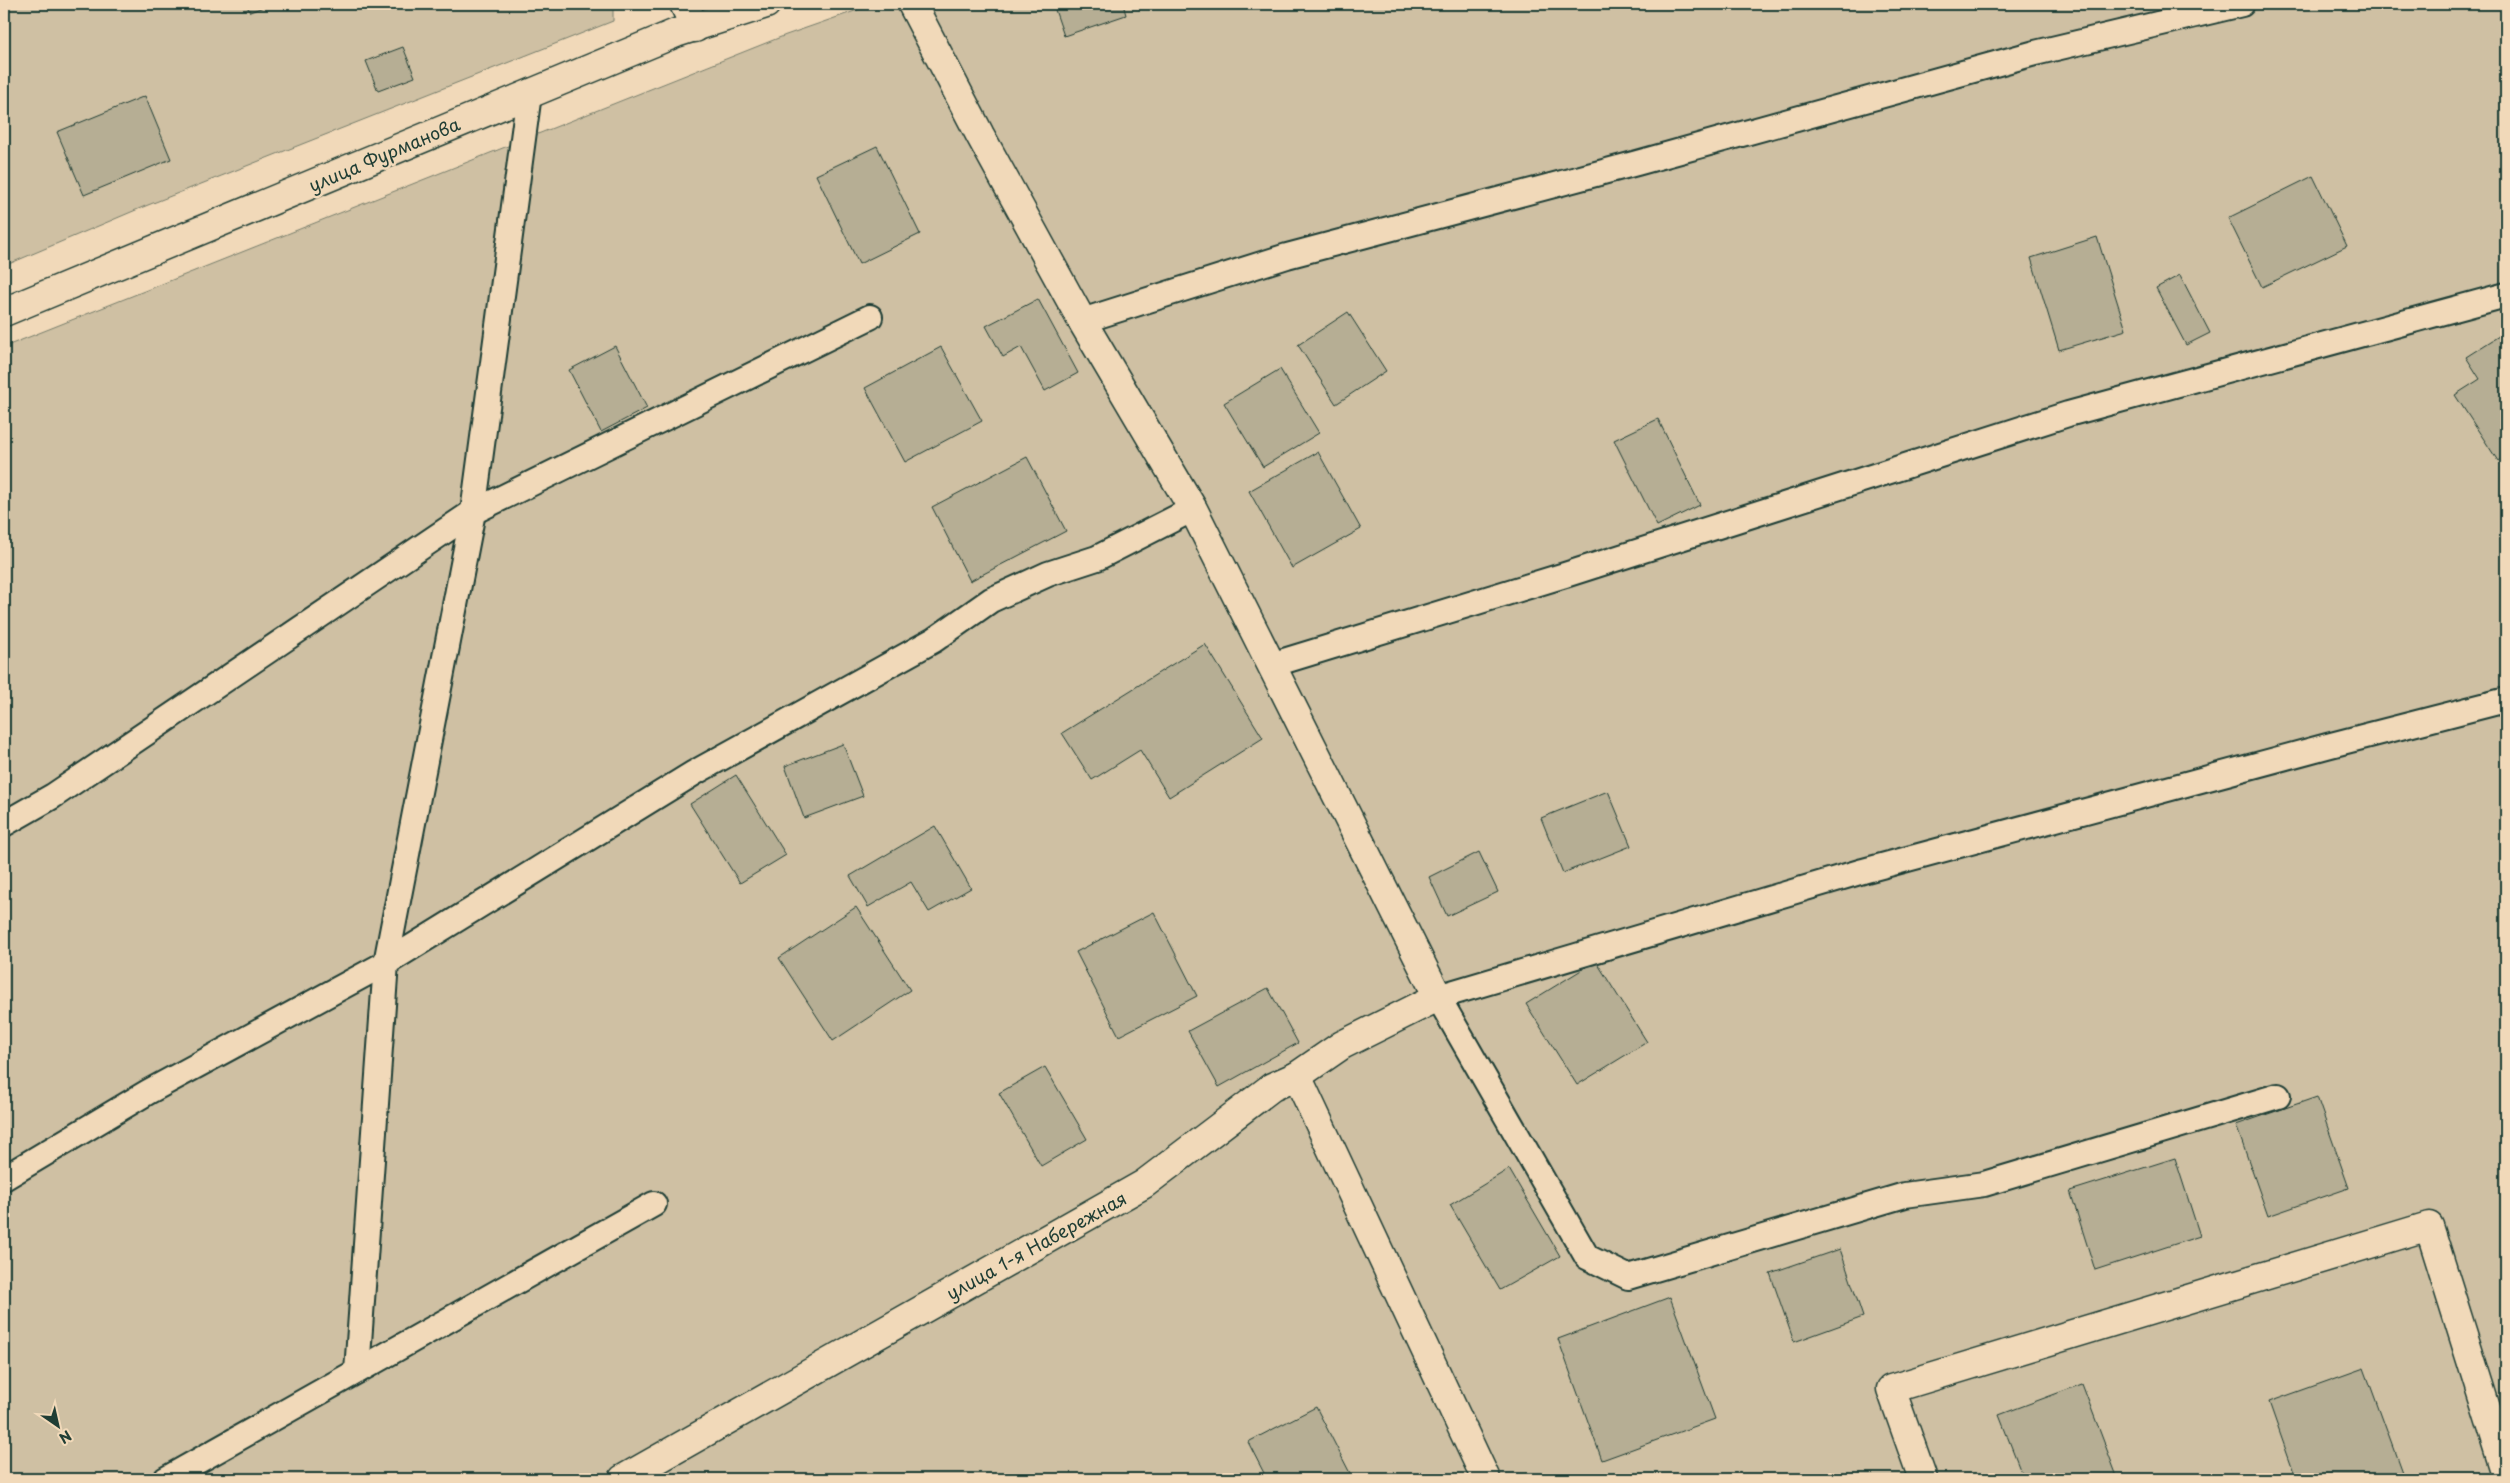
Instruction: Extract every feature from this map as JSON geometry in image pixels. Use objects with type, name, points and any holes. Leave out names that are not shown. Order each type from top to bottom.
[{"type":"street","name":"улица Фурманова","points":[[4,312],[676,33],[690,16],[766,4]]},
{"type":"street","points":[[912,4],[980,135],[1082,321],[1193,509],[1438,997]]},
{"type":"street","name":"улица 1-я Набережная","points":[[623,1479],[1144,1184],[1272,1087],[1296,1076],[1342,1045],[1438,997]]},
{"type":"street","points":[[1296,1076],[1486,1479]]},
{"type":"street","points":[[1923,1479],[1891,1389],[2429,1226],[2506,1472]]},
{"type":"lane","points":[[1082,321],[1297,253],[1628,165],[2035,52],[2242,4]]},
{"type":"lane","points":[[357,1372],[386,963],[473,512],[529,94]]},
{"type":"lane","points":[[1271,665],[1556,578],[2068,414],[2506,295]]},
{"type":"lane","points":[[4,824],[53,796],[473,512],[870,317]]},
{"type":"lane","points":[[4,1178],[148,1092],[386,963],[694,773],[934,640],[991,600],[1048,574],[1097,558],[1193,509]]},
{"type":"lane","points":[[2278,1096],[1984,1184],[1905,1195],[1628,1277],[1587,1257],[1438,997],[1863,870],[2506,700]]},
{"type":"lane","points":[[166,1479],[654,1204]]},
{"type":"shaded area","points":[[4,4],[613,4],[613,21],[143,207],[4,266]]},
{"type":"shaded area","points":[[875,4],[2506,4],[2506,1479],[4,1479],[4,347],[786,35]]},
{"type":"building","points":[[246,4],[271,4],[250,12]]},
{"type":"building","points":[[1053,4],[1123,4],[1126,15],[1064,36]]},
{"type":"building","points":[[403,47],[415,77],[378,91],[366,61]]},
{"type":"building","points":[[145,96],[171,159],[84,195],[57,132]]},
{"type":"building","points":[[877,146],[920,234],[859,264],[816,175]]},
{"type":"building","points":[[2313,176],[2347,246],[2262,287],[2228,218]]},
{"type":"building","points":[[2097,237],[2126,330],[2059,350],[2031,258]]},
{"type":"building","points":[[2180,275],[2210,333],[2186,345],[2156,288]]},
{"type":"building","points":[[1038,299],[1078,373],[1045,391],[1021,347],[1003,357],[986,326]]},
{"type":"building","points":[[1348,312],[1386,371],[1336,404],[1298,345]]},
{"type":"building","points":[[2502,334],[2506,341],[2506,455],[2498,461],[2455,395],[2480,379],[2466,357]]},
{"type":"building","points":[[615,346],[647,408],[601,432],[569,370]]},
{"type":"building","points":[[941,347],[982,421],[905,462],[865,388]]},
{"type":"building","points":[[1280,369],[1319,433],[1263,467],[1224,403]]},
{"type":"building","points":[[1658,419],[1700,505],[1657,526],[1614,440]]},
{"type":"building","points":[[1318,452],[1361,529],[1292,568],[1249,491]]},
{"type":"building","points":[[1027,457],[1066,531],[970,581],[932,507]]},
{"type":"building","points":[[1205,644],[1263,738],[1169,797],[1140,750],[1092,780],[1062,733]]},
{"type":"building","points":[[843,744],[863,796],[804,818],[785,766]]},
{"type":"building","points":[[736,775],[786,855],[740,883],[690,804]]},
{"type":"building","points":[[1608,791],[1631,846],[1563,873],[1541,818]]},
{"type":"building","points":[[935,826],[971,888],[929,912],[911,882],[868,907],[850,876]]},
{"type":"building","points":[[1479,852],[1498,892],[1447,916],[1429,877]]},
{"type":"building","points":[[856,907],[910,990],[833,1041],[779,958]]},
{"type":"building","points":[[1154,912],[1197,996],[1119,1036],[1076,952]]},
{"type":"building","points":[[1596,961],[1647,1042],[1577,1085],[1526,1004]]},
{"type":"building","points":[[1268,988],[1298,1043],[1219,1087],[1188,1031]]},
{"type":"building","points":[[1045,1067],[1087,1139],[1041,1166],[999,1093]]},
{"type":"building","points":[[2317,1097],[2349,1188],[2268,1216],[2236,1125]]},
{"type":"building","points":[[2175,1158],[2200,1236],[2095,1270],[2070,1191]]},
{"type":"building","points":[[1509,1169],[1560,1256],[1500,1290],[1450,1205]]},
{"type":"building","points":[[1840,1249],[1863,1317],[1794,1342],[1770,1273]]},
{"type":"building","points":[[1670,1297],[1715,1419],[1602,1460],[1558,1339]]},
{"type":"building","points":[[2364,1368],[2404,1478],[2296,1479],[2269,1402]]},
{"type":"building","points":[[2082,1384],[2118,1479],[2024,1479],[1999,1415]]},
{"type":"building","points":[[1316,1407],[1353,1479],[1267,1479],[1248,1442]]}]
